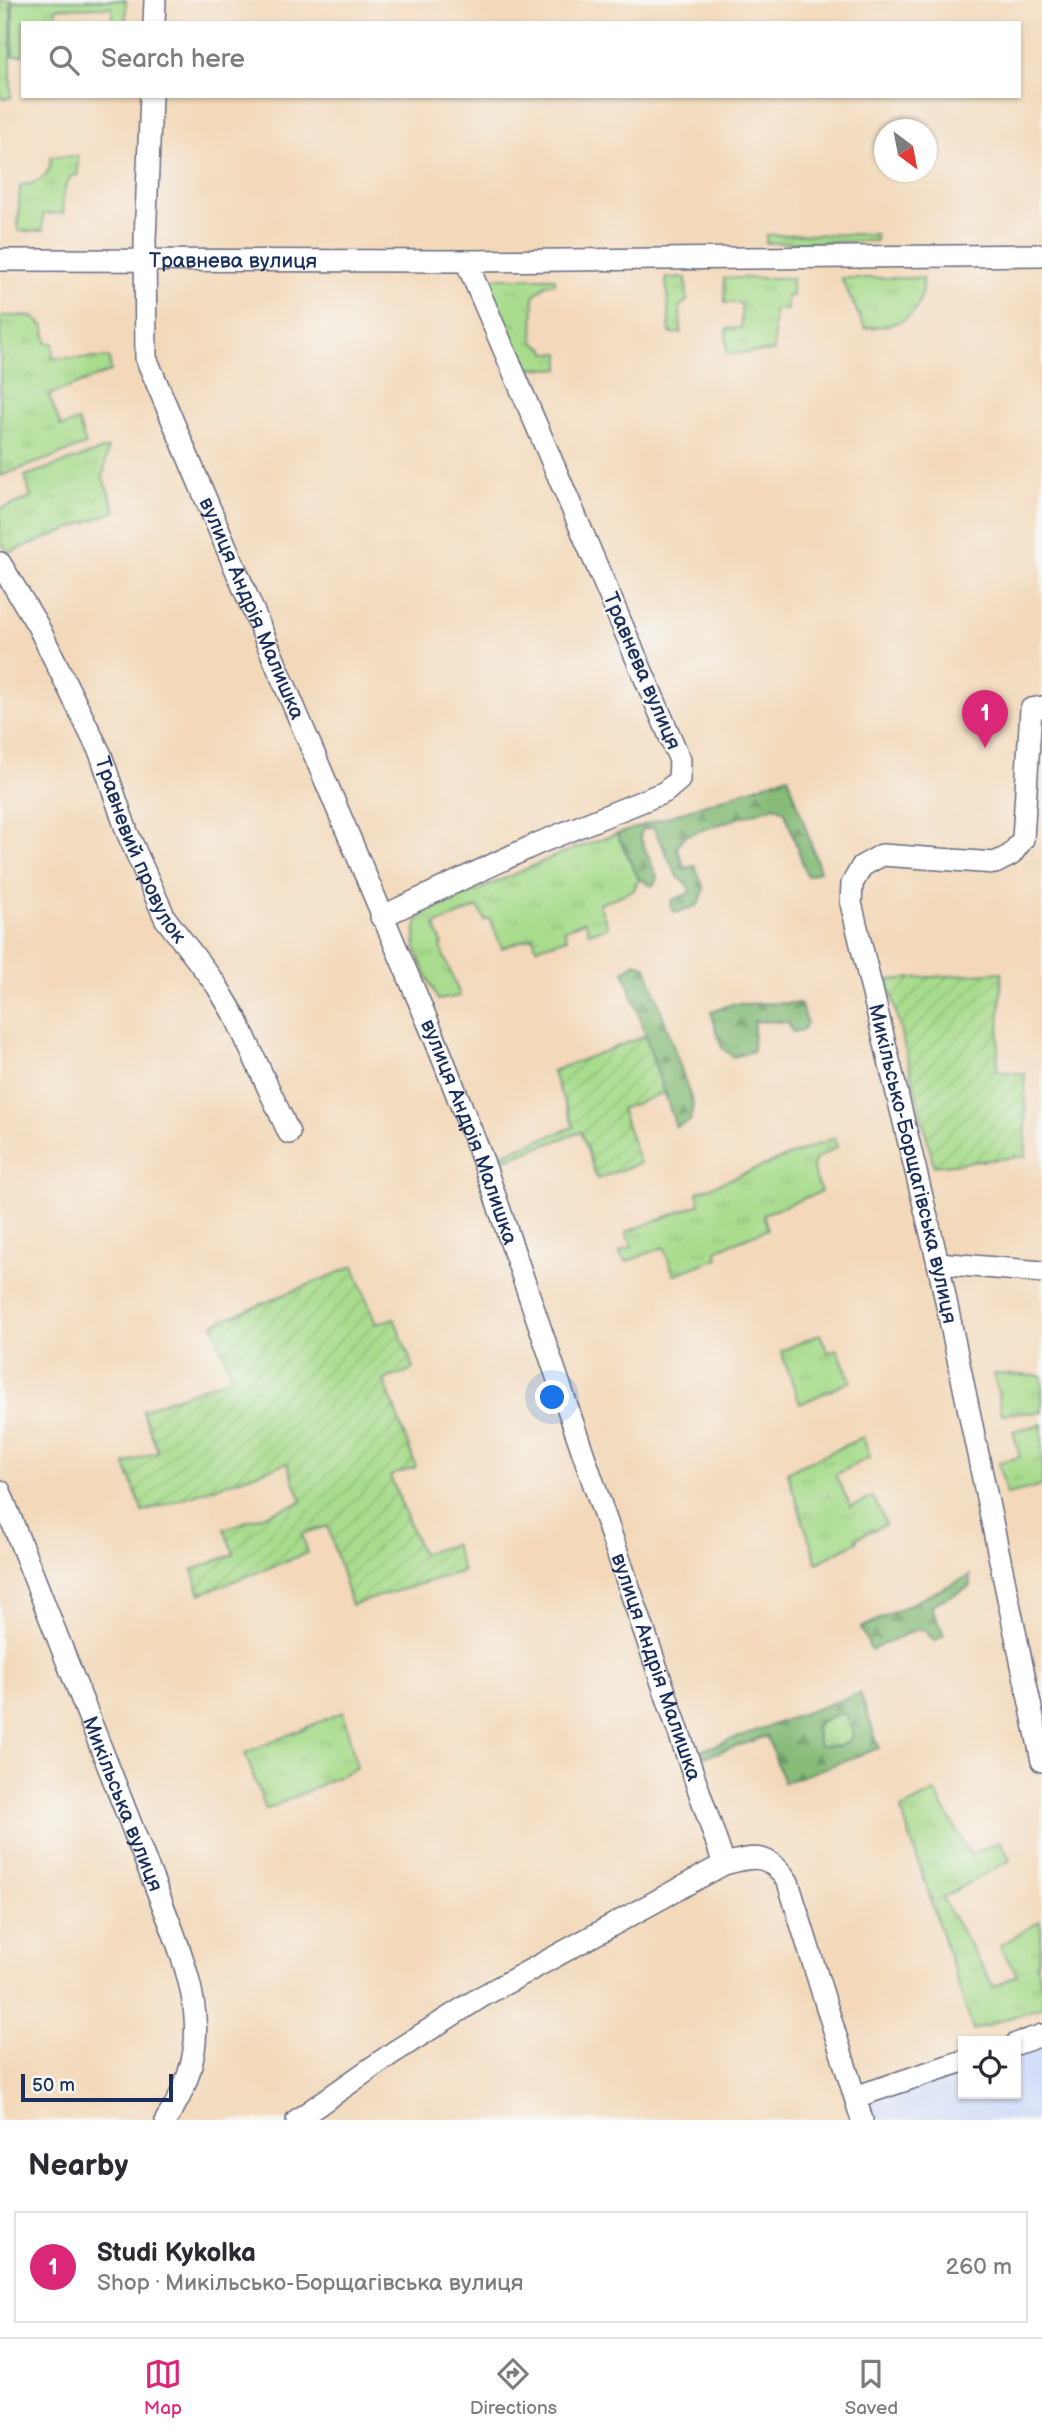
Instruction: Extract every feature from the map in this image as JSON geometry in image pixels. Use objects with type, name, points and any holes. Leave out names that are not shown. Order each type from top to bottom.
[{"type":"street","points":[[154,21],[155,0]]},
{"type":"street","name":"вулиця Андрія Малишка","points":[[151,98],[145,260],[146,358],[435,1039],[484,1161],[724,1864]]},
{"type":"street","name":"Травнева вулиця","points":[[0,260],[466,261],[1042,255]]},
{"type":"street","name":"Травнева вулиця","points":[[381,917],[539,843],[665,792],[679,780],[680,760],[466,261]]},
{"type":"street","name":"Травневий провулок","points":[[0,563],[38,626],[101,755],[127,832],[164,918],[217,986],[236,1018],[289,1133]]},
{"type":"street","name":"Микільсько-Борщагівська вулиця","points":[[1037,708],[1023,839],[1011,855],[995,863],[882,855],[862,866],[852,884],[851,904],[938,1263],[1042,1761]]},
{"type":"street","points":[[938,1263],[1042,1272]]},
{"type":"street","name":"Микільська вулиця","points":[[0,1491],[172,1926],[193,2001],[197,2042],[194,2063],[191,2076],[166,2120]]},
{"type":"street","points":[[297,2120],[394,2052],[481,1997],[724,1864],[751,1857],[767,1860],[778,1867],[788,1881],[862,2120]]},
{"type":"street","points":[[1021,2042],[1042,2035]]},
{"type":"street","points":[[855,2097],[958,2063]]},
{"type":"shaded area","points":[[1042,2043],[1042,2120],[871,2120],[865,2101],[958,2071],[958,2099],[1021,2099],[1021,2049]]},
{"type":"green space","points":[[0,0],[11,0],[11,98],[0,98]]},
{"type":"green space","points":[[126,0],[126,21],[112,21],[112,7],[56,8],[56,21],[21,21],[21,55],[13,56],[13,2]]},
{"type":"green space","points":[[78,156],[78,175],[71,176],[63,194],[64,213],[43,214],[43,231],[18,231],[20,185],[43,178],[49,169],[51,157]]},
{"type":"green space","points":[[876,234],[876,241],[766,243],[766,235]]},
{"type":"green space","points":[[487,278],[555,278],[555,283],[547,284],[534,295],[533,339],[537,345],[545,348],[546,353],[560,353],[560,369],[525,368]]},
{"type":"green space","points":[[666,278],[686,278],[687,301],[680,306],[681,333],[670,333]]},
{"type":"green space","points":[[724,278],[792,278],[792,296],[787,296],[787,310],[774,310],[774,351],[727,354],[726,329],[741,328],[741,303],[725,303]]},
{"type":"green space","points":[[841,278],[923,278],[922,292],[919,303],[908,317],[890,325],[865,328]]},
{"type":"green space","points":[[0,316],[32,316],[45,327],[46,343],[53,343],[53,358],[109,358],[111,371],[49,395],[61,427],[78,421],[86,445],[0,476]]},
{"type":"green space","points":[[108,448],[103,479],[116,511],[8,553],[0,540],[0,509],[31,498],[25,476]]},
{"type":"green space","points":[[788,776],[820,871],[807,876],[785,812],[775,806],[684,836],[677,848],[685,868],[695,866],[704,889],[698,905],[676,913],[671,908],[672,900],[690,893],[687,884],[677,876],[653,827],[642,830],[640,837],[658,879],[652,886],[639,879],[617,834]]},
{"type":"green space","points":[[617,834],[639,879],[634,890],[599,904],[608,927],[589,933],[585,921],[564,930],[567,938],[536,948],[533,937],[502,948],[490,919],[485,920],[478,907],[435,925],[442,944],[440,946],[460,996],[438,1000],[416,946],[415,935],[422,915],[560,854]]},
{"type":"green space","points":[[635,963],[646,966],[693,1104],[690,1121],[676,1127],[624,971]]},
{"type":"green space","points":[[1002,972],[997,1071],[1025,1074],[1026,1156],[934,1166],[888,980]]},
{"type":"green space","points":[[800,1003],[807,1023],[803,1030],[792,1032],[788,1022],[754,1021],[753,1051],[734,1057],[722,1048],[711,1012],[732,1004]]},
{"type":"green space","points":[[645,1036],[664,1093],[621,1109],[640,1163],[597,1179],[581,1132],[503,1160],[501,1154],[574,1127],[552,1071]]},
{"type":"green space","points":[[834,1138],[837,1147],[814,1160],[813,1171],[821,1192],[763,1214],[768,1229],[716,1250],[718,1258],[674,1275],[664,1247],[625,1262],[619,1252],[632,1247],[626,1232],[700,1204],[697,1192]]},
{"type":"green space","points":[[354,1266],[376,1324],[394,1318],[414,1369],[384,1380],[416,1467],[390,1476],[422,1554],[454,1544],[463,1571],[351,1605],[328,1526],[302,1534],[308,1553],[200,1594],[192,1570],[234,1554],[224,1529],[302,1502],[287,1463],[143,1512],[125,1464],[158,1451],[142,1410],[232,1377],[213,1324]]},
{"type":"green space","points":[[820,1334],[828,1353],[837,1349],[851,1381],[800,1404],[781,1351]]},
{"type":"green space","points":[[994,1374],[1042,1376],[1042,1412],[1002,1414]]},
{"type":"green space","points":[[1042,1424],[1042,1486],[1006,1494],[999,1462],[1020,1457],[1013,1431]]},
{"type":"green space","points":[[863,1437],[870,1457],[835,1475],[851,1507],[873,1497],[886,1524],[856,1538],[857,1542],[817,1563],[787,1472]]},
{"type":"green space","points":[[970,1575],[970,1587],[931,1605],[944,1635],[934,1641],[925,1630],[915,1630],[871,1650],[861,1628]]},
{"type":"green space","points":[[860,1693],[879,1748],[784,1783],[767,1736],[704,1757],[702,1750]],"holes":[[[837,1714],[846,1714],[853,1733],[851,1739],[840,1746],[819,1746],[816,1731],[818,1723]]]},
{"type":"green space","points":[[343,1712],[357,1768],[266,1810],[245,1753]]},
{"type":"green space","points":[[837,1714],[846,1714],[853,1733],[851,1739],[841,1746],[819,1746],[816,1731],[818,1723]]},
{"type":"green space","points":[[935,1792],[970,1855],[1001,1841],[1010,1860],[942,1898],[994,1987],[1017,1975],[1000,1946],[1040,1921],[1041,1944],[1036,1965],[1042,1986],[1042,2007],[973,2030],[901,1809]]},
{"type":"place","name":"Studi Kykolka","points":[[985,748]]}]
